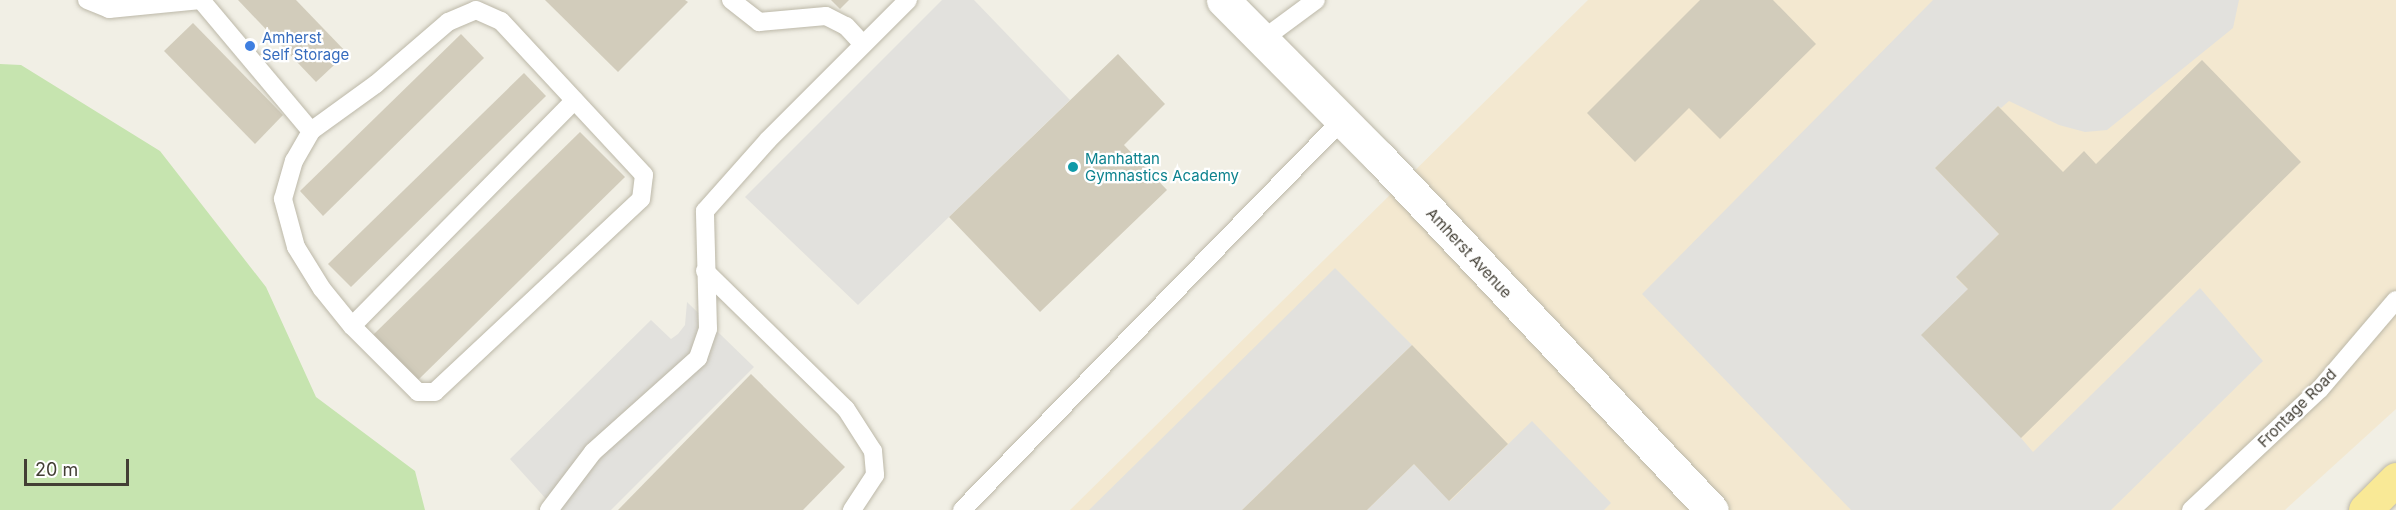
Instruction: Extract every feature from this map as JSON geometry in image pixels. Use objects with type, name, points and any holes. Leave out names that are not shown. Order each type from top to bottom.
[{"type":"main road","points":[[2365,510],[2396,479]]},
{"type":"street","name":"Amherst Avenue","points":[[1223,0],[1342,120],[1712,510]]},
{"type":"lane","points":[[87,0],[109,9],[201,0],[311,131]]},
{"type":"lane","points":[[731,0],[759,22],[826,16],[846,27],[863,44]]},
{"type":"lane","points":[[549,510],[593,452],[698,358],[708,329],[705,211],[768,140],[908,0]]},
{"type":"lane","points":[[1262,40],[1316,0]]},
{"type":"lane","points":[[476,10],[501,21],[575,100],[644,175],[641,199],[435,392],[418,392],[352,327],[322,289],[296,247],[283,199],[294,160],[311,131],[376,84],[448,22],[476,10]]},
{"type":"lane","points":[[352,327],[575,100]]},
{"type":"lane","points":[[962,510],[1342,120]]},
{"type":"lane","points":[[705,271],[846,409],[873,451],[874,475],[852,510]]},
{"type":"lane","name":"Frontage Road","points":[[2191,510],[2320,389],[2396,300]]},
{"type":"shaded area","points":[[942,0],[974,0],[1070,100],[858,305],[745,197]]},
{"type":"shaded area","points":[[1588,0],[2396,0],[2396,409],[2285,510],[1070,510]]},
{"type":"shaded area","points":[[1933,0],[2239,0],[2233,28],[2107,130],[2085,132],[2059,125],[2009,101],[2001,108],[1998,106],[1935,168],[1999,234],[1956,278],[1968,289],[2021,438],[2033,452],[2200,288],[2263,361],[2111,510],[1851,510],[1642,294]]},
{"type":"shaded area","points":[[1335,268],[1412,345],[1242,510],[1089,510]]},
{"type":"shaded area","points":[[687,302],[754,367],[611,510],[556,510],[510,459],[651,320],[671,339],[678,334],[685,325]]},
{"type":"shaded area","points":[[1532,421],[1611,503],[1604,510],[1367,510],[1414,464],[1450,501]]},
{"type":"green space","points":[[0,64],[21,65],[160,151],[266,287],[316,397],[415,471],[425,510],[0,510]]},
{"type":"building","points":[[238,0],[296,0],[347,53],[316,82]]},
{"type":"building","points":[[545,0],[685,0],[688,2],[618,72]]},
{"type":"building","points":[[831,0],[849,0],[840,9]]},
{"type":"building","points":[[1700,0],[1773,0],[1816,44],[1720,139],[1689,108],[1635,162],[1587,113]]},
{"type":"building","points":[[193,23],[283,115],[255,144],[164,51]]},
{"type":"building","points":[[461,34],[484,58],[323,216],[300,191]]},
{"type":"building","name":"Manhattan Gymnastics Academy","points":[[1118,54],[1165,104],[1124,145],[1167,190],[1040,312],[949,217]]},
{"type":"building","points":[[2202,60],[2301,162],[2021,438],[1921,335],[1968,289],[1956,277],[1999,234],[1935,168],[1998,106],[2063,172],[2084,151],[2096,164]]},
{"type":"building","points":[[524,73],[546,96],[351,287],[328,264]]},
{"type":"building","points":[[580,132],[625,177],[418,380],[373,335]]},
{"type":"building","points":[[1412,345],[1508,444],[1449,501],[1414,464],[1367,510],[1242,510]]},
{"type":"building","points":[[751,374],[845,467],[803,510],[618,510]]},
{"type":"place","name":"Amherst Self Storage","points":[[250,46]]},
{"type":"place","name":"Manhattan Gymnastics Academy","points":[[1073,167]]}]
